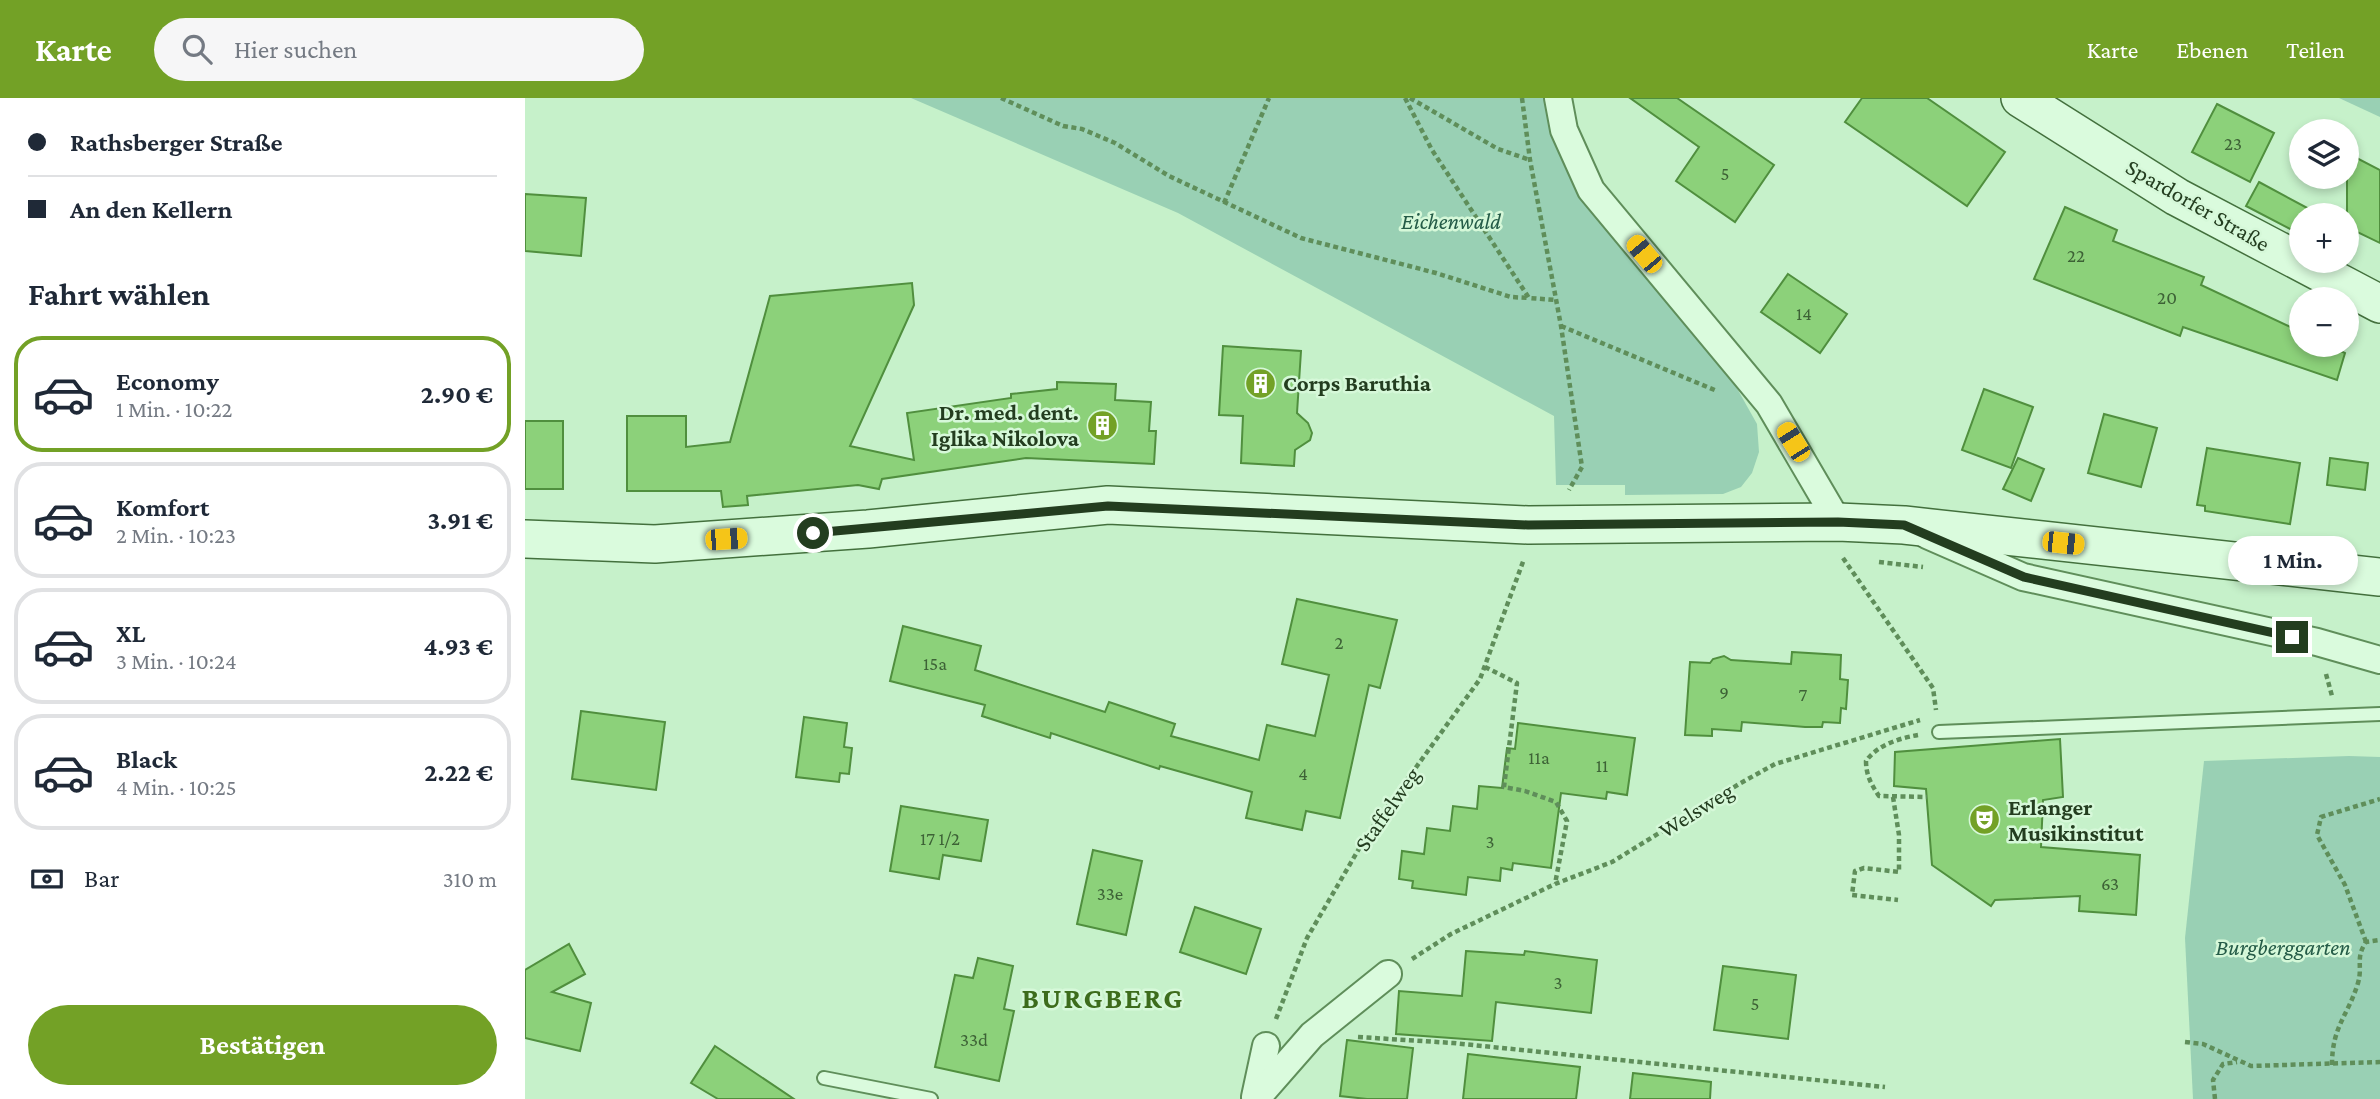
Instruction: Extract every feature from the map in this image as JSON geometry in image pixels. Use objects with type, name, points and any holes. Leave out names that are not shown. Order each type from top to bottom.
[{"type":"street","points":[[1558,98],[1564,130],[1591,190],[1769,404],[1840,540]]},
{"type":"street","name":"Spardorfer Straße","points":[[2020,98],[2177,197],[2380,304]]},
{"type":"street","points":[[525,539],[655,544],[868,529],[1108,506],[1840,540],[1904,525],[2380,577]]},
{"type":"street","points":[[1904,525],[2024,577],[2317,642],[2380,660]]},
{"type":"street","points":[[1255,1099],[1312,1035],[1388,974]]},
{"type":"street","points":[[1255,1099],[1266,1046]]},
{"type":"lane","points":[[1939,732],[2380,714]]},
{"type":"lane","points":[[824,1078],[931,1099]]},
{"type":"path","points":[[1001,98],[1063,126],[1082,129],[1115,143],[1169,176],[1301,238],[1436,273],[1511,297],[1556,300]]},
{"type":"path","points":[[1224,203],[1269,98]]},
{"type":"path","points":[[1407,98],[1432,150],[1529,298]]},
{"type":"path","points":[[1407,98],[1498,149],[1530,160]]},
{"type":"path","points":[[1522,98],[1582,467],[1565,498],[1528,525]]},
{"type":"path","points":[[1561,326],[1728,395],[1769,404]]},
{"type":"path","name":"Staffelweg","points":[[1266,1046],[1307,938],[1347,869],[1367,835],[1480,679],[1526,554],[1528,525]]},
{"type":"path","points":[[1840,540],[1933,688],[1937,715]]},
{"type":"path","points":[[1485,667],[1517,682],[1504,787],[1556,802],[1567,821],[1555,884]]},
{"type":"path","name":"Welsweg","points":[[1388,974],[1451,934],[1555,884],[1612,863],[1775,764],[1924,719]]},
{"type":"path","points":[[1908,737],[1874,751],[1866,761],[1870,782],[1879,796],[1927,797]]},
{"type":"path","points":[[1893,797],[1899,835],[1899,872],[1864,868],[1855,871],[1852,895],[1898,900]]},
{"type":"path","points":[[2366,942],[2346,885],[2317,835],[2321,817],[2380,799]]},
{"type":"path","points":[[2332,1065],[2335,1032],[2360,975],[2358,953],[2366,942],[2380,940]]},
{"type":"path","points":[[1312,1035],[1467,1044],[1885,1087]]},
{"type":"path","points":[[2185,1042],[2203,1044],[2237,1062],[2251,1066],[2380,1062]]},
{"type":"path","points":[[2215,1099],[2213,1080],[2223,1064],[2237,1062]]},
{"type":"green space","name":"Eichenwald","points":[[911,98],[1545,98],[1556,143],[1574,186],[1734,383],[1757,424],[1759,452],[1752,473],[1741,487],[1723,494],[1625,495],[1625,485],[1556,485],[1554,416],[1178,213]]},
{"type":"green space","points":[[2339,98],[2380,98],[2380,117]]},
{"type":"green space","name":"Burgberggarten","points":[[2380,757],[2380,1099],[2193,1099],[2185,938],[2204,761]]},
{"type":"building","points":[[1630,98],[1677,98],[1774,165],[1735,222],[1676,181],[1699,147]]},
{"type":"building","points":[[1862,98],[1927,98],[2005,152],[1967,206],[1845,122]]},
{"type":"building","points":[[2217,104],[2274,133],[2250,182],[2192,152]]},
{"type":"building","points":[[2359,159],[2380,170],[2380,243],[2359,233],[2359,203],[2347,203],[2347,189],[2359,189]]},
{"type":"building","points":[[2259,182],[2298,203],[2289,203],[2289,228],[2246,206]]},
{"type":"building","points":[[525,194],[586,198],[581,256],[525,251]]},
{"type":"building","points":[[2065,207],[2117,230],[2113,241],[2204,277],[2201,285],[2289,326],[2289,357],[2344,357],[2337,380],[2183,327],[2180,336],[2034,279]]},
{"type":"building","points":[[1788,274],[1847,314],[1820,353],[1761,312]]},
{"type":"building","points":[[912,283],[914,305],[850,446],[914,460],[907,413],[1011,398],[1011,394],[1057,389],[1057,382],[1116,384],[1115,400],[1151,402],[1149,431],[1156,431],[1154,464],[1026,458],[882,479],[879,489],[858,485],[747,496],[748,505],[723,507],[721,491],[627,491],[627,416],[686,416],[686,447],[730,442],[770,296]]},
{"type":"building","name":"Corps Baruthia","points":[[1223,346],[1301,351],[1297,413],[1308,423],[1312,433],[1310,440],[1295,450],[1294,466],[1241,463],[1243,416],[1219,415]]},
{"type":"building","points":[[1984,389],[2033,407],[2011,468],[1962,450]]},
{"type":"building","points":[[2104,414],[2157,428],[2141,487],[2088,473]]},
{"type":"building","points":[[525,421],[563,421],[563,489],[525,489]]},
{"type":"building","points":[[2207,448],[2300,463],[2290,524],[2205,511],[2205,506],[2197,505]]},
{"type":"building","points":[[2018,458],[2044,469],[2031,501],[2003,489]]},
{"type":"building","points":[[2330,458],[2368,463],[2365,490],[2327,485]]},
{"type":"building","points":[[1297,599],[1397,620],[1380,688],[1369,685],[1340,818],[1306,811],[1302,830],[1246,818],[1252,792],[1160,766],[1159,769],[1051,733],[1050,738],[982,716],[985,705],[890,681],[903,626],[981,646],[975,670],[1105,712],[1109,702],[1175,724],[1171,736],[1259,760],[1267,725],[1315,736],[1329,675],[1282,664]]},
{"type":"building","points":[[1792,652],[1841,655],[1840,679],[1848,680],[1846,709],[1841,708],[1840,723],[1823,722],[1822,727],[1805,727],[1742,722],[1741,731],[1712,729],[1712,736],[1685,735],[1690,662],[1710,663],[1713,659],[1724,656],[1731,660],[1791,664]]},
{"type":"building","points":[[581,711],[665,722],[656,790],[572,779]]},
{"type":"building","points":[[804,717],[847,723],[844,747],[852,748],[849,774],[840,773],[839,782],[796,777]]},
{"type":"building","points":[[1518,723],[1635,738],[1627,795],[1607,792],[1606,799],[1561,793],[1551,868],[1513,863],[1512,870],[1501,868],[1500,881],[1468,877],[1466,895],[1412,888],[1413,881],[1399,879],[1402,851],[1424,854],[1427,828],[1450,831],[1453,806],[1477,809],[1479,786],[1502,788],[1507,748],[1515,749]]},
{"type":"building","name":"Erlanger Musikinstitut","points":[[2060,739],[2063,797],[2043,800],[2041,847],[2140,855],[2136,915],[2079,911],[2080,896],[1995,900],[1991,906],[1932,865],[1926,789],[1894,786],[1895,752]]},
{"type":"building","points":[[901,806],[988,820],[981,861],[943,855],[939,879],[890,871]]},
{"type":"building","points":[[1093,850],[1142,861],[1126,935],[1077,924]]},
{"type":"building","points":[[1195,907],[1261,929],[1246,974],[1180,952]]},
{"type":"building","points":[[569,944],[585,974],[552,992],[591,1003],[580,1051],[525,1038],[525,970]]},
{"type":"building","points":[[1466,951],[1524,955],[1525,951],[1597,960],[1591,1013],[1496,1002],[1492,1041],[1396,1034],[1399,991],[1462,996]]},
{"type":"building","points":[[978,958],[1013,966],[1004,1009],[1014,1011],[999,1081],[935,1067],[955,975],[973,978]]},
{"type":"building","points":[[1723,966],[1796,975],[1788,1039],[1714,1030]]},
{"type":"building","points":[[1347,1040],[1413,1048],[1407,1099],[1340,1096]]},
{"type":"building","points":[[715,1046],[794,1099],[718,1099],[691,1083]]},
{"type":"building","points":[[1468,1054],[1580,1067],[1576,1099],[1463,1099]]},
{"type":"building","points":[[1633,1073],[1711,1082],[1710,1099],[1630,1099]]},
{"type":"place","name":"Corps Baruthia","points":[[1260,383]]},
{"type":"place","name":"Dr. med. dent. Iglika Nikolova","points":[[1102,425]]},
{"type":"place","name":"Erlanger Musikinstitut","points":[[1985,820]]},
{"type":"district","name":"BURGBERG","points":[[1103,997]]},
{"type":"route","points":[[813,533],[1108,506],[1528,525],[1838,522],[1904,525],[2024,577],[2292,637]]}]
